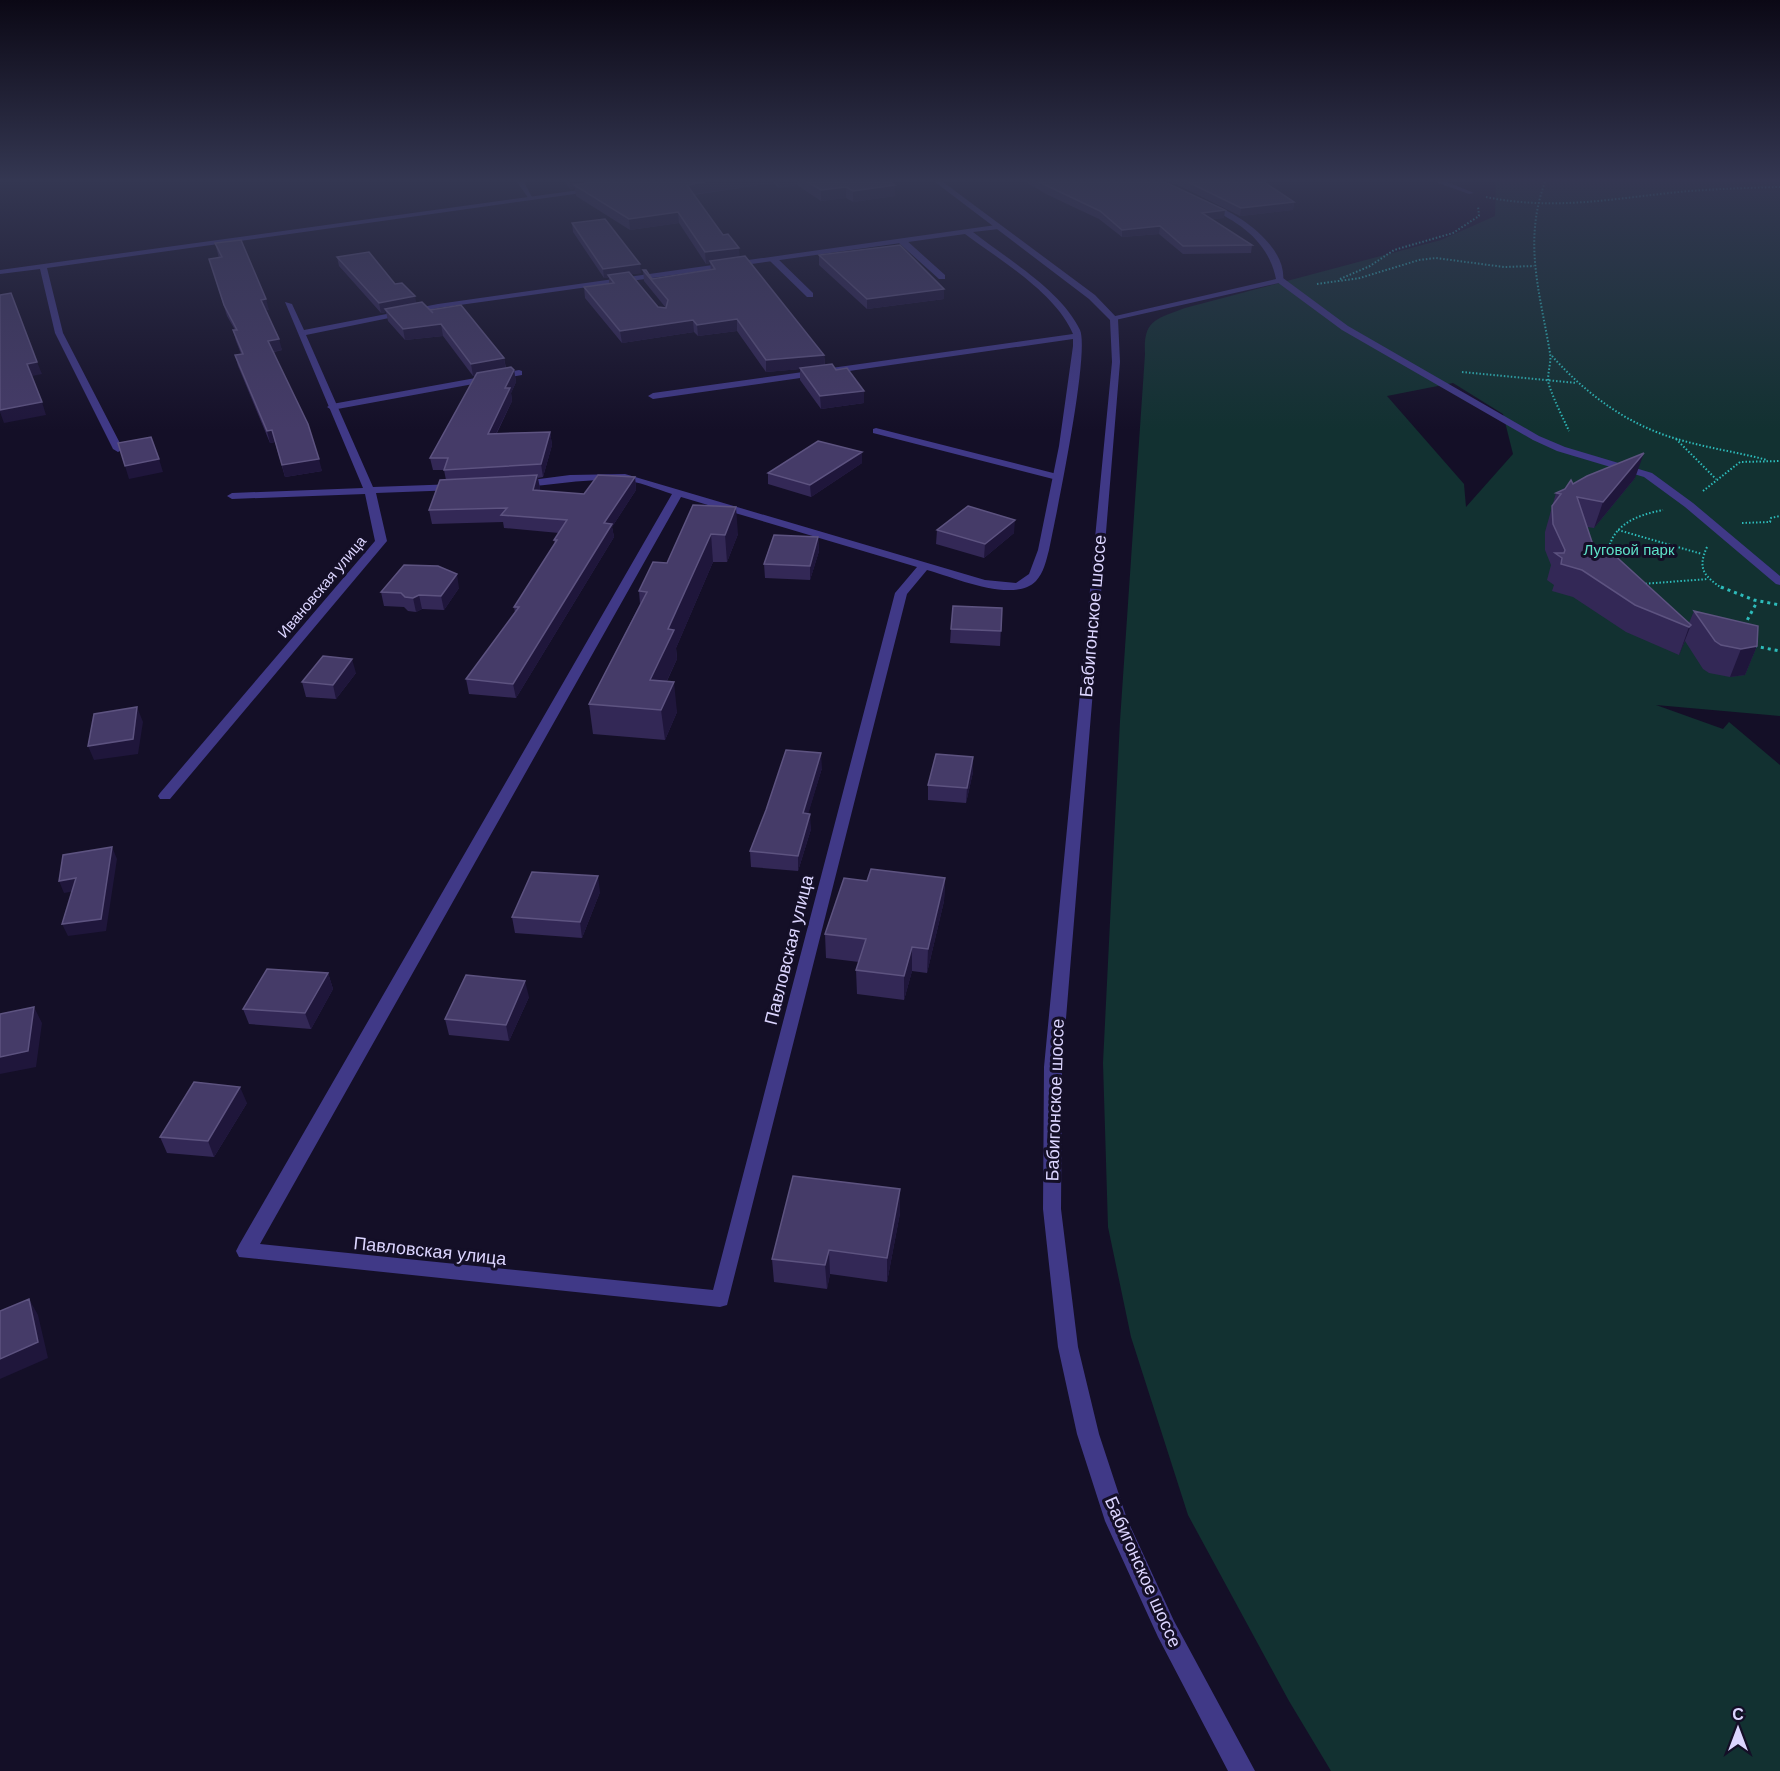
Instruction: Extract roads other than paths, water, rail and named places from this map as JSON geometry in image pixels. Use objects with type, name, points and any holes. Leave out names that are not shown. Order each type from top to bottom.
[{"type":"street","points":[[0,272],[53,265]]},
{"type":"street","points":[[302,333],[438,306],[734,265]]},
{"type":"street","points":[[779,265],[810,295]]},
{"type":"street","points":[[928,265],[942,277]]},
{"type":"street","points":[[506,485],[552,482],[570,478],[625,477],[923,567],[1008,588],[1029,581],[1039,566],[1058,477],[1075,375],[1078,336],[1072,322],[1053,300],[1009,265]]},
{"type":"street","points":[[1048,265],[1092,297],[1114,319],[1285,284]]},
{"type":"street","points":[[1277,265],[1285,284],[1344,328],[1536,438],[1584,456],[1648,475],[1689,505],[1780,582]]},
{"type":"street","points":[[43,266],[59,333],[118,449]]},
{"type":"street","points":[[634,279],[642,288]]},
{"type":"street","name":"Ивановская улица","points":[[165,796],[381,541],[370,492],[288,304]]},
{"type":"street","name":"Бабигонское шоссе","points":[[1114,319],[1116,362],[1053,1067],[1052,1209],[1068,1347],[1088,1434],[1116,1521],[1166,1629],[1242,1771]]},
{"type":"street","points":[[653,396],[1078,336]]},
{"type":"street","points":[[332,407],[519,373]]},
{"type":"street","points":[[876,430],[1058,477]]},
{"type":"street","points":[[232,496],[472,487]]},
{"type":"street","name":"Павловская улица","points":[[678,492],[246,1251],[720,1299],[901,593],[923,567]]},
{"type":"park label","name":"Луговой парк","points":[[1629,550]]}]
